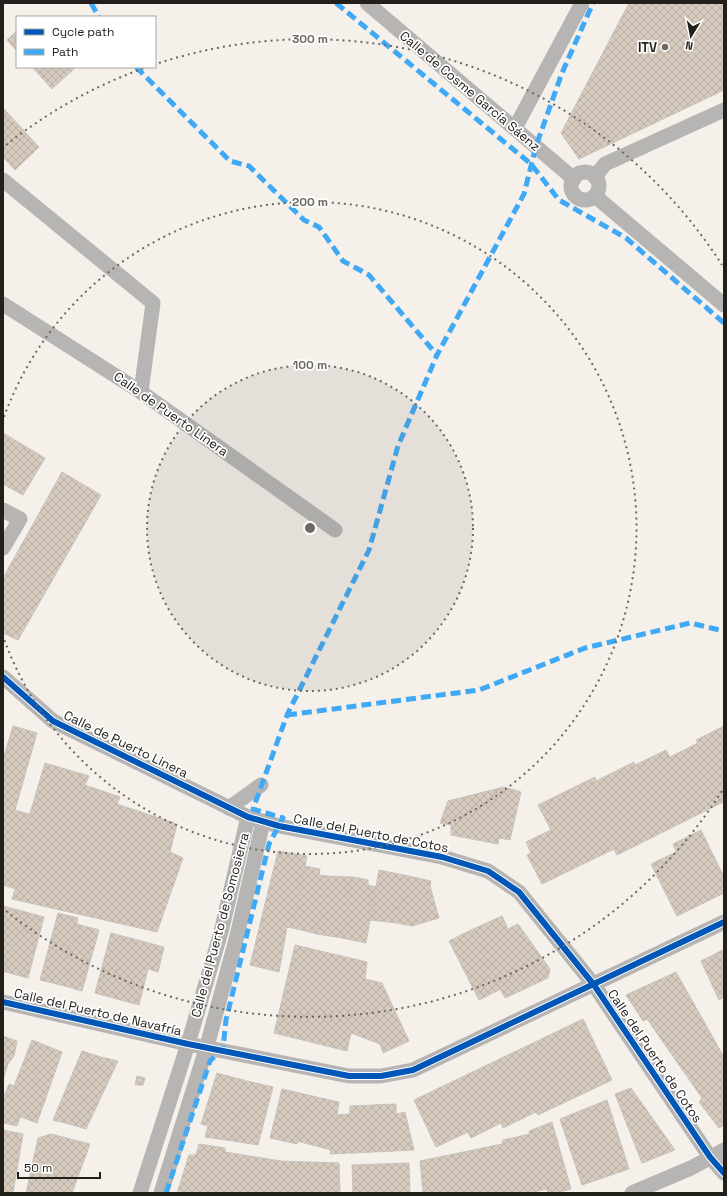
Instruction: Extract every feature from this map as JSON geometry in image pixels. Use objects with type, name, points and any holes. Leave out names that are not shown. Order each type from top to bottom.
[{"type":"street","name":"Calle de Cosme García Sáenz","points":[[367,3],[574,179]]},
{"type":"street","points":[[515,128],[582,3]]},
{"type":"street","points":[[595,177],[605,164],[724,110]]},
{"type":"street","points":[[583,173],[588,173],[595,177],[599,186],[594,196],[584,200],[577,198],[572,191],[572,183],[574,179],[583,173]]},
{"type":"street","points":[[3,180],[153,303],[141,392]]},
{"type":"street","points":[[594,196],[724,305]]},
{"type":"street","name":"Calle de Puerto Linera","points":[[3,304],[141,392],[335,530]]},
{"type":"street","points":[[3,510],[20,519],[3,548]]},
{"type":"street","name":"Calle de Puerto Linera","points":[[3,677],[53,721],[248,817]]},
{"type":"street","points":[[230,808],[261,785]]},
{"type":"street","name":"Calle del Puerto de Cotos","points":[[248,817],[263,822],[442,857],[488,871],[519,892],[594,985],[710,1157],[724,1173]]},
{"type":"street","name":"Calle del Puerto de Somosierra","points":[[140,1193],[188,1044],[221,932],[248,817]]},
{"type":"street","name":"Calle del Puerto de Somosierra","points":[[161,1193],[206,1046],[237,936],[263,822]]},
{"type":"street","name":"Calle del Puerto de Navafría","points":[[3,1002],[188,1044],[206,1046],[349,1076],[381,1076],[413,1070],[724,922]]},
{"type":"street","points":[[632,1193],[724,1150]]},
{"type":"building","name":"ITV","points":[[629,3],[724,3],[724,90],[579,159],[561,133]]},
{"type":"building","points":[[16,32],[16,50],[7,40]]},
{"type":"building","points":[[33,68],[75,68],[52,89]]},
{"type":"building","points":[[3,108],[39,147],[15,170],[3,157]]},
{"type":"building","points":[[3,433],[45,458],[23,495],[3,484]]},
{"type":"building","points":[[62,472],[101,495],[18,640],[3,633],[3,578]]},
{"type":"building","points":[[13,726],[37,733],[15,810],[29,814],[20,847],[28,850],[16,889],[3,885],[3,759]]},
{"type":"building","points":[[724,726],[724,805],[723,802],[617,855],[614,849],[542,884],[527,855],[531,853],[526,842],[551,830],[538,805],[595,777],[596,781],[634,762],[635,765],[666,750],[670,757],[698,743],[696,740]]},
{"type":"building","points":[[45,763],[89,776],[85,785],[120,797],[117,804],[177,824],[170,852],[183,858],[157,932],[12,899],[28,850],[20,847]]},
{"type":"building","points":[[504,787],[521,792],[510,840],[499,838],[498,844],[451,835],[451,825],[440,823],[448,801]]},
{"type":"building","points":[[701,830],[724,877],[724,893],[677,916],[651,864],[676,852],[673,844]]},
{"type":"building","points":[[278,851],[307,856],[293,928],[287,927],[279,972],[250,965]]},
{"type":"building","points":[[305,866],[320,869],[319,875],[328,876],[317,934],[293,928]]},
{"type":"building","points":[[379,870],[404,875],[397,923],[370,920]]},
{"type":"building","points":[[404,875],[431,881],[430,886],[439,918],[412,926],[397,923]]},
{"type":"building","points":[[328,876],[353,877],[342,938],[317,934]]},
{"type":"building","points":[[353,877],[368,880],[368,885],[376,887],[366,943],[342,938]]},
{"type":"building","points":[[3,906],[22,911],[6,972],[3,972]]},
{"type":"building","points":[[22,911],[44,917],[28,978],[6,972]]},
{"type":"building","points":[[58,913],[78,918],[61,985],[40,980]]},
{"type":"building","points":[[502,916],[508,929],[518,924],[550,969],[548,978],[505,998],[471,930]]},
{"type":"building","points":[[77,924],[99,930],[82,991],[61,985]]},
{"type":"building","points":[[471,930],[501,989],[479,1000],[449,941]]},
{"type":"building","points":[[111,933],[164,947],[158,972],[148,969],[139,1005],[95,993]]},
{"type":"building","points":[[295,945],[367,962],[365,979],[382,983],[409,1041],[383,1053],[380,1044],[351,1033],[347,1051],[274,1033]]},
{"type":"building","points":[[724,949],[724,973],[715,954]]},
{"type":"building","points":[[715,954],[724,973],[724,997],[719,1000],[701,961]]},
{"type":"building","points":[[676,972],[724,1057],[724,1125],[719,1128],[699,1102],[702,1098],[647,1019],[643,1021],[626,995]]},
{"type":"building","points":[[583,1019],[612,1080],[538,1115],[536,1112],[503,1128],[501,1123],[471,1138],[468,1132],[436,1147],[414,1100]]},
{"type":"building","points":[[3,1036],[17,1041],[14,1056],[8,1064],[3,1080]]},
{"type":"building","points":[[32,1040],[47,1046],[17,1126],[3,1123],[3,1099],[9,1084],[14,1086]]},
{"type":"building","points":[[47,1046],[62,1052],[37,1123],[21,1117]]},
{"type":"building","points":[[82,1051],[101,1057],[69,1124],[53,1120]]},
{"type":"building","points":[[101,1057],[118,1061],[86,1129],[69,1124]]},
{"type":"building","points":[[217,1073],[247,1081],[233,1141],[205,1137],[208,1126],[201,1124]]},
{"type":"building","points":[[137,1076],[145,1078],[143,1085],[135,1085]]},
{"type":"building","points":[[247,1081],[273,1087],[258,1145],[233,1141]]},
{"type":"building","points":[[631,1088],[675,1150],[642,1163],[615,1094]]},
{"type":"building","points":[[282,1089],[308,1095],[297,1144],[270,1138]]},
{"type":"building","points":[[308,1095],[339,1102],[331,1150],[297,1141]]},
{"type":"building","points":[[607,1100],[629,1169],[582,1185],[560,1119]]},
{"type":"building","points":[[396,1104],[396,1114],[405,1112],[414,1150],[374,1152],[373,1105]]},
{"type":"building","points":[[373,1105],[374,1152],[330,1154],[336,1115],[350,1114],[350,1106]]},
{"type":"building","points":[[552,1122],[571,1189],[556,1193],[548,1193],[547,1189],[529,1193],[423,1193],[420,1161],[502,1144],[503,1140],[530,1134],[529,1131]]},
{"type":"building","points":[[3,1130],[23,1134],[13,1193],[3,1193]]},
{"type":"building","points":[[51,1134],[90,1144],[72,1193],[26,1193],[38,1138]]},
{"type":"building","points":[[199,1144],[225,1148],[225,1152],[281,1161],[339,1163],[340,1193],[177,1193],[189,1155],[196,1155]]},
{"type":"building","points":[[409,1163],[410,1193],[353,1193],[352,1165]]},
{"type":"marked path","points":[[91,3],[98,16]]},
{"type":"marked path","points":[[336,3],[531,164],[559,200],[626,238],[724,323]]},
{"type":"marked path","points":[[166,1193],[210,1061],[223,1049],[226,1020],[269,844],[283,818],[253,809],[287,715],[369,550],[398,446],[437,355],[524,194],[536,146],[562,73],[593,3]]},
{"type":"marked path","points":[[137,68],[230,161],[249,166],[304,220],[319,227],[343,261],[369,275],[437,355]]},
{"type":"marked path","points":[[287,715],[479,690],[585,648],[690,623],[724,631]]},
{"type":"cycle path","points":[[3,677],[53,721],[248,817],[279,826],[442,857],[488,871],[519,892],[594,985],[710,1157],[724,1173]]},
{"type":"cycle path","points":[[3,1002],[188,1044],[349,1076],[381,1076],[413,1070],[724,922]]},
{"type":"place","name":"ITV","points":[[665,47]]}]
